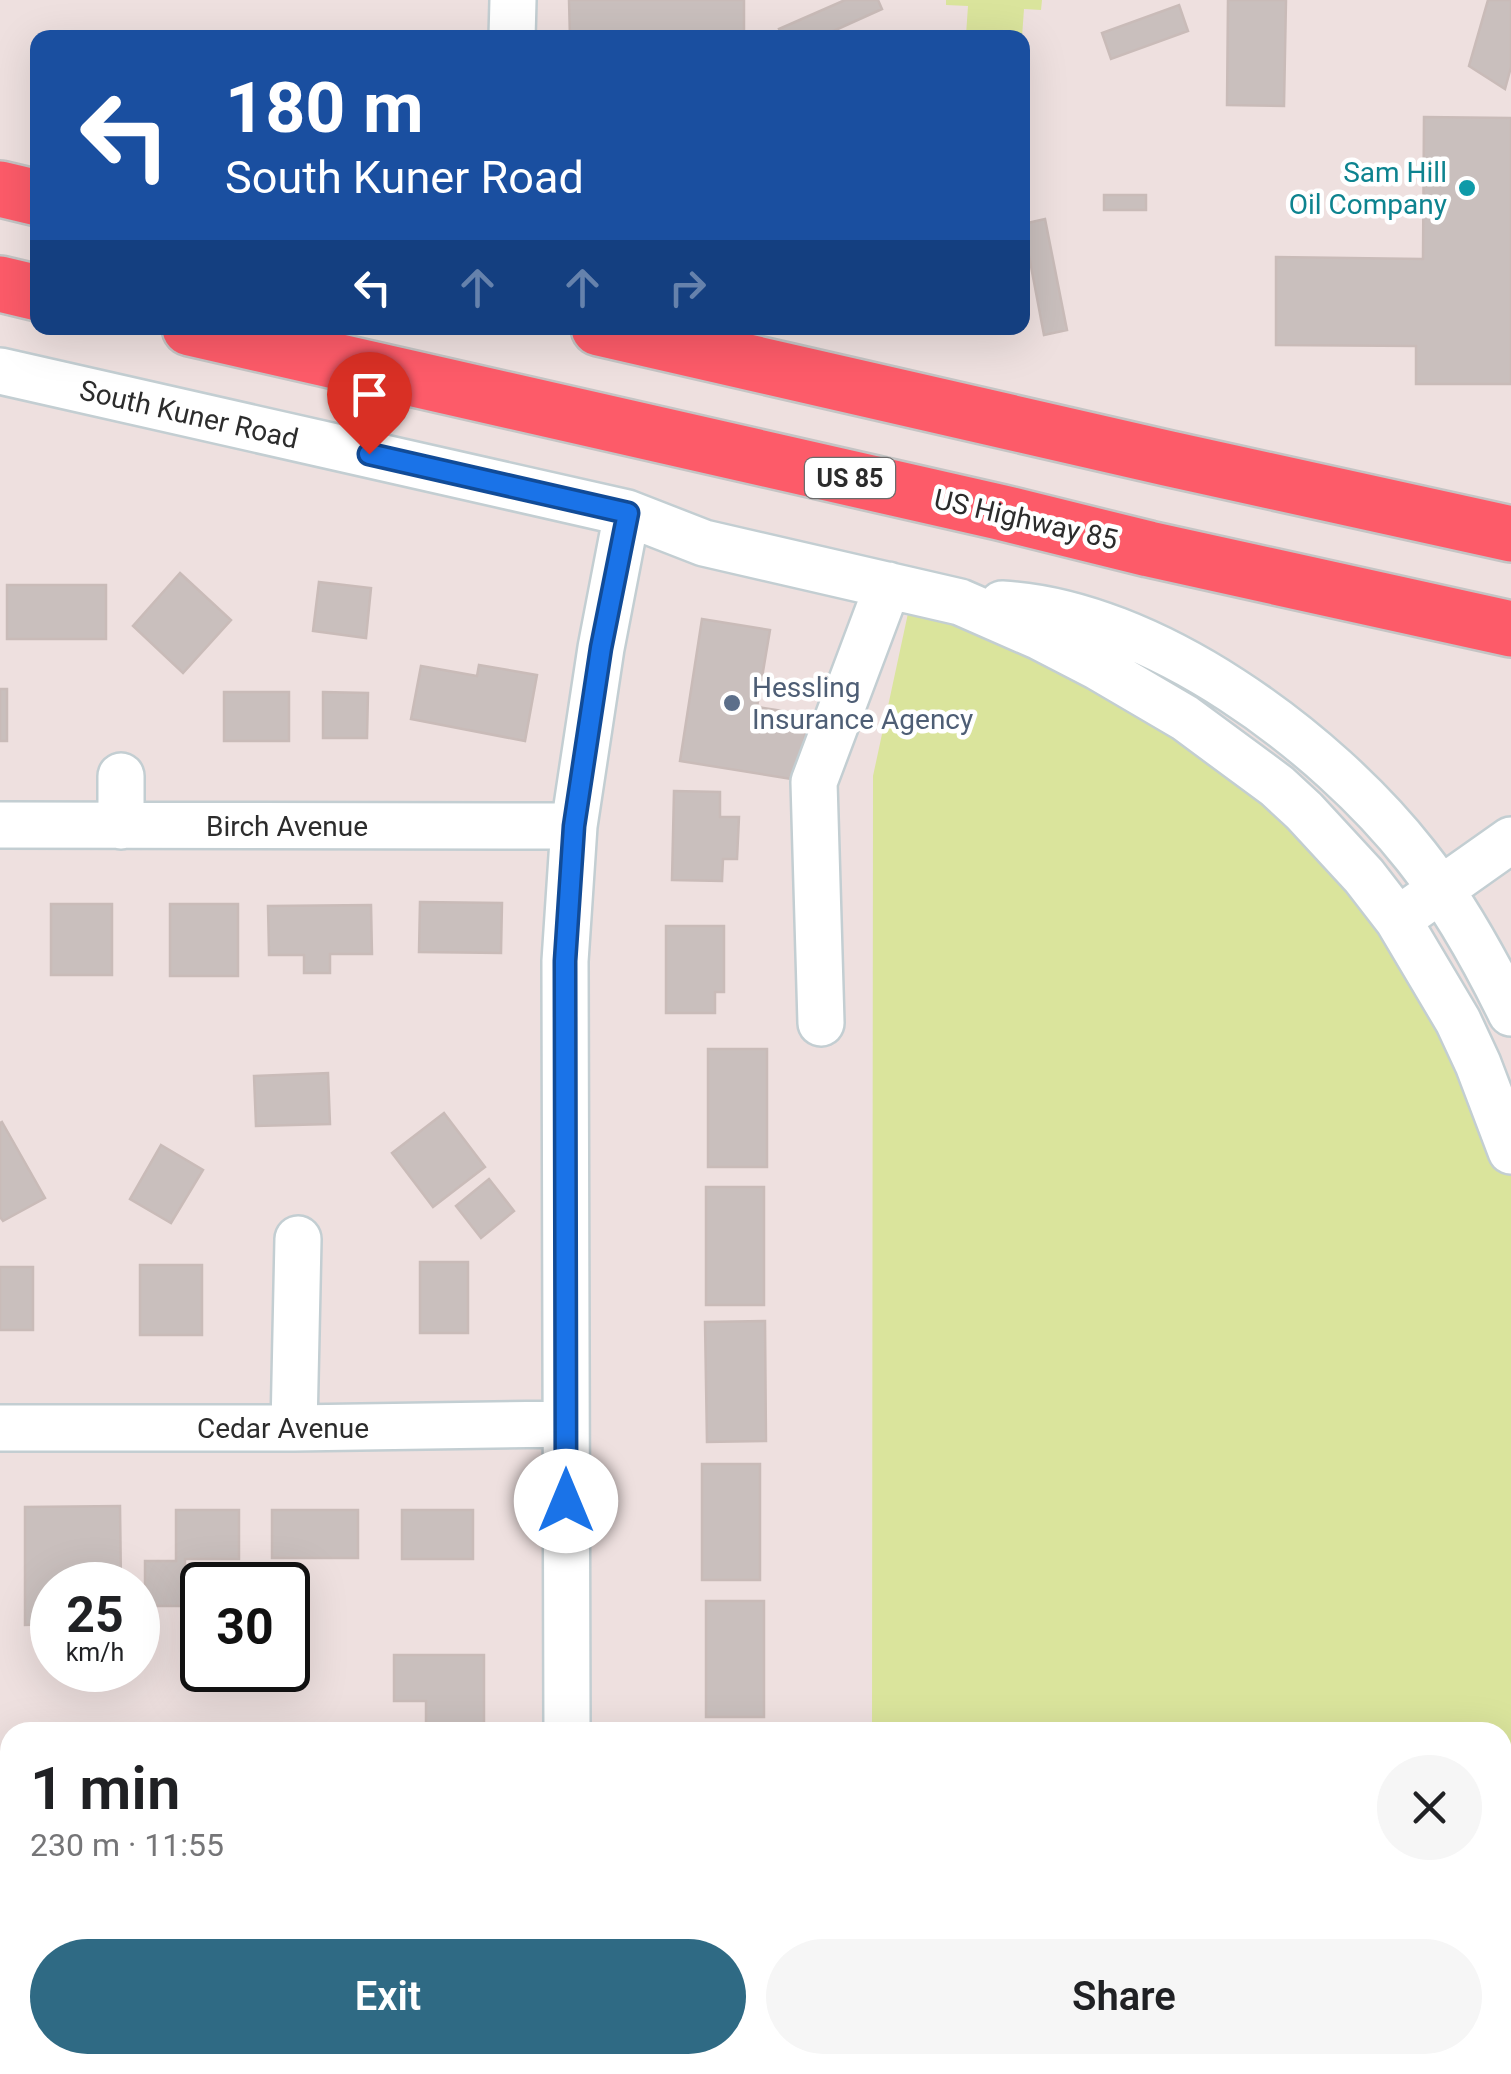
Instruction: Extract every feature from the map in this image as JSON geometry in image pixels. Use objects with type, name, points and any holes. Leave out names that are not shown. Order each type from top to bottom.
[{"type":"highway","points":[[0,189],[30,196]]},
{"type":"highway","points":[[0,284],[30,291]]},
{"type":"highway","name":"US Highway 85","points":[[221,335],[1511,629]]},
{"type":"highway","points":[[630,335],[1511,534]]},
{"type":"street","points":[[512,0],[512,30]]},
{"type":"street","name":"South Kuner Road","points":[[0,371],[628,513],[704,543],[960,602]]},
{"type":"street","points":[[567,1722],[565,961],[574,826],[601,648],[628,513]]},
{"type":"street","points":[[821,1024],[814,782],[888,585]]},
{"type":"street","points":[[960,602],[1018,605],[1111,627],[1190,666],[1260,711],[1334,768],[1390,826],[1440,889],[1511,1013]]},
{"type":"street","points":[[960,602],[1098,667],[1198,727],[1304,810],[1398,920],[1458,1021],[1511,1150]]},
{"type":"street","points":[[120,776],[120,826]]},
{"type":"street","name":"Birch Avenue","points":[[0,825],[574,826]]},
{"type":"street","points":[[1398,920],[1511,840]]},
{"type":"street","points":[[294,1428],[298,1239]]},
{"type":"street","name":"Cedar Avenue","points":[[0,1428],[566,1424]]},
{"type":"green space","points":[[946,0],[1042,0],[1041,10],[1024,9],[1022,30],[966,30],[968,6],[946,5]]},
{"type":"green space","points":[[913,590],[1040,637],[1338,846],[1511,1151],[1511,1722],[872,1722],[873,776]]},
{"type":"building","points":[[569,0],[744,0],[744,30],[570,30]]},
{"type":"building","points":[[845,0],[878,0],[882,9],[836,30],[779,29]]},
{"type":"building","points":[[1228,0],[1286,0],[1284,106],[1227,105]]},
{"type":"building","points":[[1488,0],[1511,0],[1511,67],[1505,89],[1469,66]]},
{"type":"building","points":[[1179,5],[1188,31],[1111,59],[1102,33]]},
{"type":"building","name":"Sam Hill Oil Company","points":[[1424,117],[1511,118],[1511,384],[1416,384],[1416,346],[1276,345],[1276,257],[1423,259]]},
{"type":"building","points":[[1104,195],[1146,195],[1146,210],[1104,210]]},
{"type":"building","points":[[1045,219],[1067,330],[1044,335],[1030,261],[1030,222]]},
{"type":"building","points":[[180,573],[231,620],[183,673],[133,626]]},
{"type":"building","points":[[319,582],[371,588],[366,638],[313,631]]},
{"type":"building","points":[[7,585],[106,585],[106,639],[7,639]]},
{"type":"building","points":[[702,619],[770,630],[757,707],[808,715],[798,780],[680,761]]},
{"type":"building","points":[[479,665],[537,675],[525,741],[411,719],[421,666],[477,676]]},
{"type":"building","points":[[0,689],[7,689],[7,741],[0,741]]},
{"type":"building","points":[[224,692],[289,692],[289,741],[224,741]]},
{"type":"building","points":[[323,692],[368,693],[367,738],[323,738]]},
{"type":"building","points":[[674,791],[720,792],[720,817],[739,817],[737,859],[723,859],[722,881],[672,880]]},
{"type":"building","points":[[420,902],[502,903],[501,953],[419,952]]},
{"type":"building","points":[[51,904],[112,904],[112,975],[51,975]]},
{"type":"building","points":[[170,904],[238,904],[238,976],[170,976]]},
{"type":"building","points":[[371,905],[372,954],[330,954],[330,973],[304,973],[304,955],[269,955],[268,906]]},
{"type":"building","points":[[666,926],[724,926],[724,992],[715,992],[715,1013],[666,1013]]},
{"type":"building","points":[[708,1049],[767,1049],[767,1167],[708,1167]]},
{"type":"building","points":[[328,1073],[330,1124],[256,1126],[254,1076]]},
{"type":"building","points":[[444,1113],[485,1167],[433,1207],[392,1153]]},
{"type":"building","points":[[2,1122],[45,1198],[3,1221],[0,1217]]},
{"type":"building","points":[[161,1145],[203,1170],[171,1223],[130,1199]]},
{"type":"building","points":[[489,1179],[514,1211],[481,1238],[456,1206]]},
{"type":"building","points":[[706,1187],[764,1187],[764,1305],[706,1305]]},
{"type":"building","points":[[420,1262],[468,1262],[468,1333],[420,1333]]},
{"type":"building","points":[[140,1265],[202,1265],[202,1335],[140,1335]]},
{"type":"building","points":[[0,1267],[33,1267],[33,1330],[0,1330]]},
{"type":"building","points":[[765,1321],[766,1441],[707,1442],[705,1322]]},
{"type":"building","points":[[702,1464],[760,1464],[760,1580],[702,1580]]},
{"type":"building","points":[[120,1506],[121,1562],[30,1562],[30,1625],[25,1625],[25,1507]]},
{"type":"building","points":[[176,1510],[239,1510],[239,1559],[185,1559],[180,1562],[180,1606],[160,1606],[160,1562],[145,1561],[176,1561]]},
{"type":"building","points":[[272,1510],[358,1510],[358,1558],[272,1558]]},
{"type":"building","points":[[402,1510],[473,1510],[473,1559],[402,1559]]},
{"type":"building","points":[[706,1601],[764,1601],[764,1717],[706,1717]]},
{"type":"building","points":[[394,1655],[484,1655],[484,1722],[426,1722],[426,1701],[394,1701]]},
{"type":"place","name":"Sam Hill Oil Company","points":[[1467,188]]},
{"type":"place","name":"Hessling Insurance Agency","points":[[732,703]]},
{"type":"route","points":[[369,454],[628,513],[601,648],[574,826],[565,961],[566,1501]]}]
